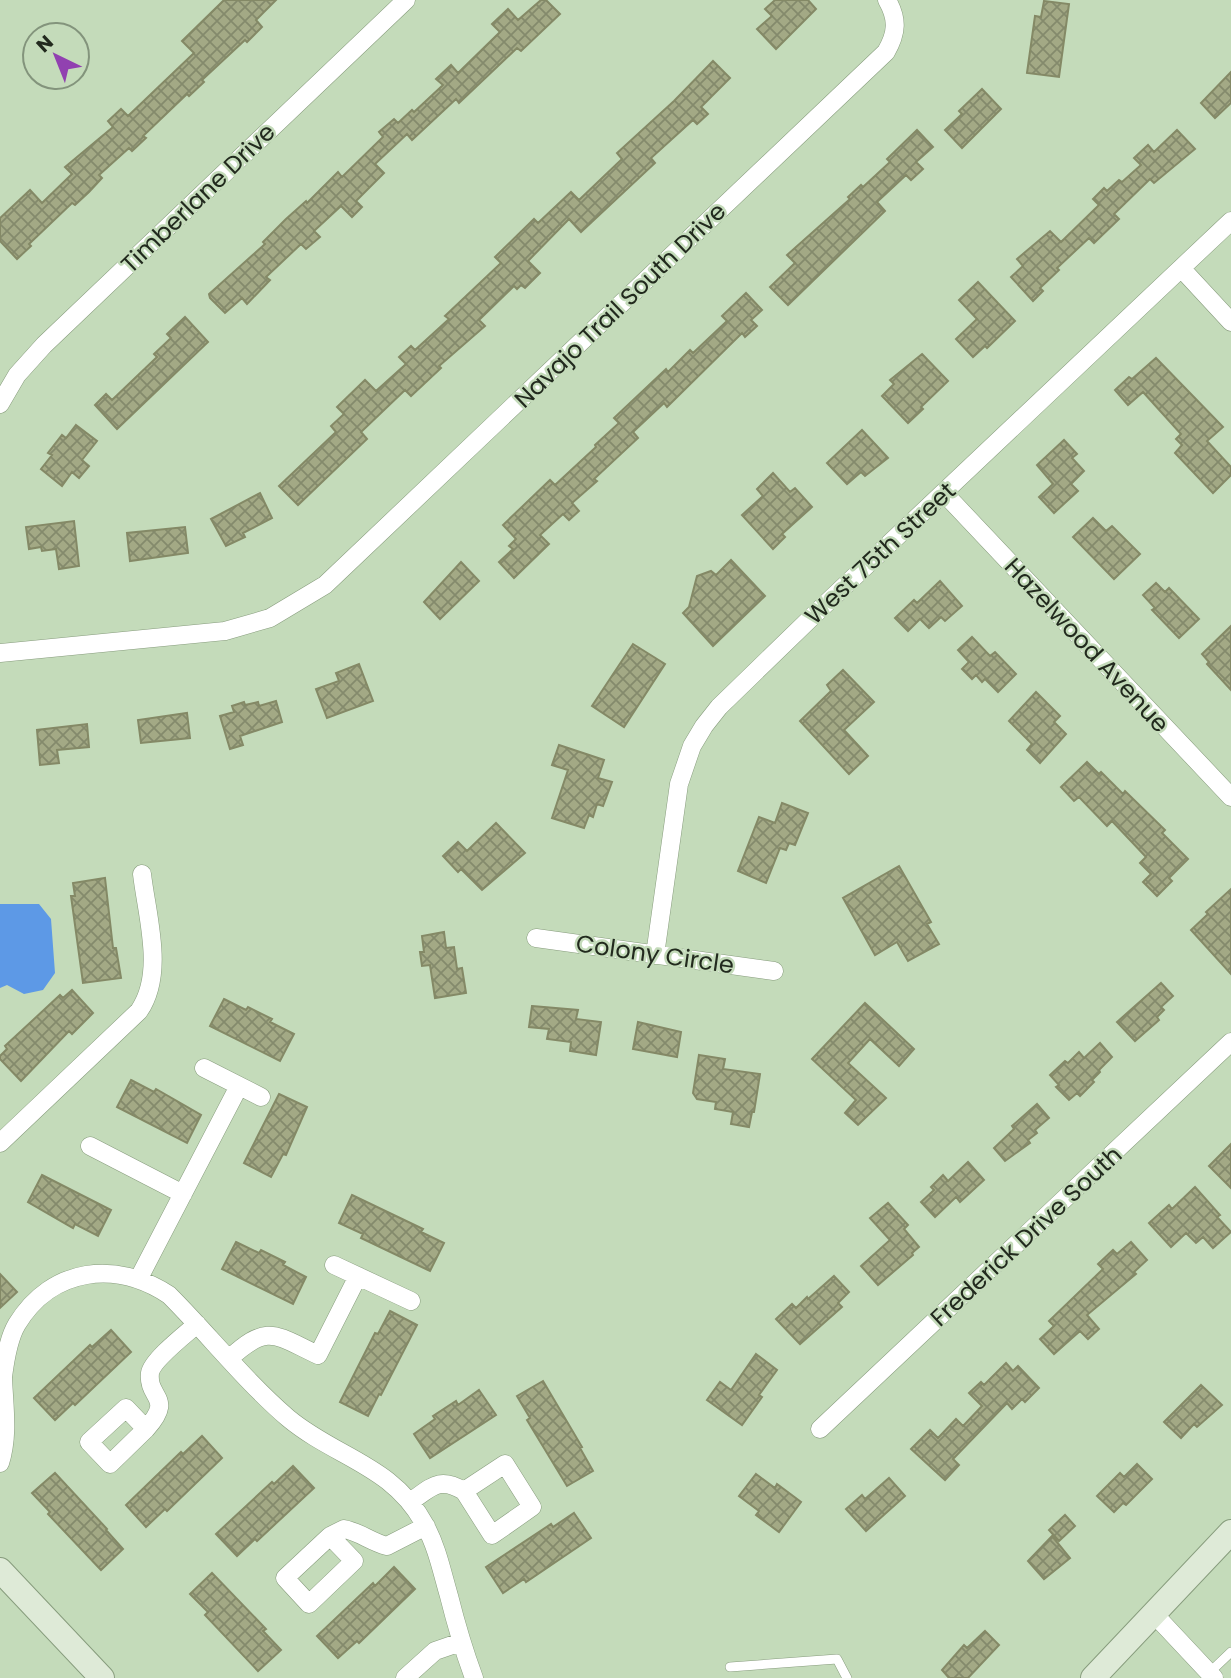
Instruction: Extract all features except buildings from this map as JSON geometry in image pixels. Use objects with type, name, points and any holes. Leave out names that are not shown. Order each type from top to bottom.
[{"type":"main road","points":[[1093,1678],[1231,1532]]},
{"type":"main road","points":[[0,1570],[103,1678]]},
{"type":"street","name":"Timberlane Drive","points":[[0,404],[8,374],[54,336],[406,0]]},
{"type":"street","name":"Navajo Trail South Drive","points":[[0,653],[225,631],[270,618],[325,585],[886,52],[895,31],[895,17],[887,0]]},
{"type":"street","name":"West 75th Street","points":[[655,955],[680,784],[692,746],[719,707],[1231,221]]},
{"type":"street","points":[[1181,268],[1231,322]]},
{"type":"street","name":"Hazelwood Avenue","points":[[944,493],[1231,797]]},
{"type":"street","points":[[0,1143],[139,1011],[146,1001],[154,967],[142,874]]},
{"type":"street","name":"Colony Circle","points":[[536,938],[774,971]]},
{"type":"street","name":"Frederick Drive South","points":[[820,1429],[1231,1042]]},
{"type":"street","points":[[204,1068],[261,1097]]},
{"type":"street","points":[[139,1278],[239,1086]]},
{"type":"street","points":[[90,1146],[183,1194]]},
{"type":"street","points":[[334,1265],[411,1301]]},
{"type":"street","points":[[0,1463],[5,1449],[6,1432],[1,1376],[15,1327],[29,1307],[47,1291],[91,1273],[107,1272],[139,1278],[169,1295],[291,1420],[317,1439],[381,1474],[410,1502],[426,1526],[439,1559],[461,1642],[474,1678]]},
{"type":"street","points":[[229,1358],[248,1341],[266,1335],[281,1338],[318,1355],[358,1276]]},
{"type":"street","points":[[146,1429],[160,1410],[150,1374],[154,1364],[197,1324]]},
{"type":"street","points":[[410,1502],[441,1482],[450,1482],[464,1491]]},
{"type":"street","points":[[330,1536],[344,1529],[358,1532],[374,1543],[387,1546],[426,1526]]},
{"type":"street","points":[[1154,1614],[1211,1675]]},
{"type":"street","points":[[405,1678],[435,1651],[461,1642]]},
{"type":"lane","points":[[1211,1675],[1231,1652]]},
{"type":"lane","points":[[730,1667],[837,1659],[847,1678]]},
{"type":"water","points":[[0,904],[39,904],[51,919],[55,973],[43,990],[24,994],[7,985],[0,988]]}]
